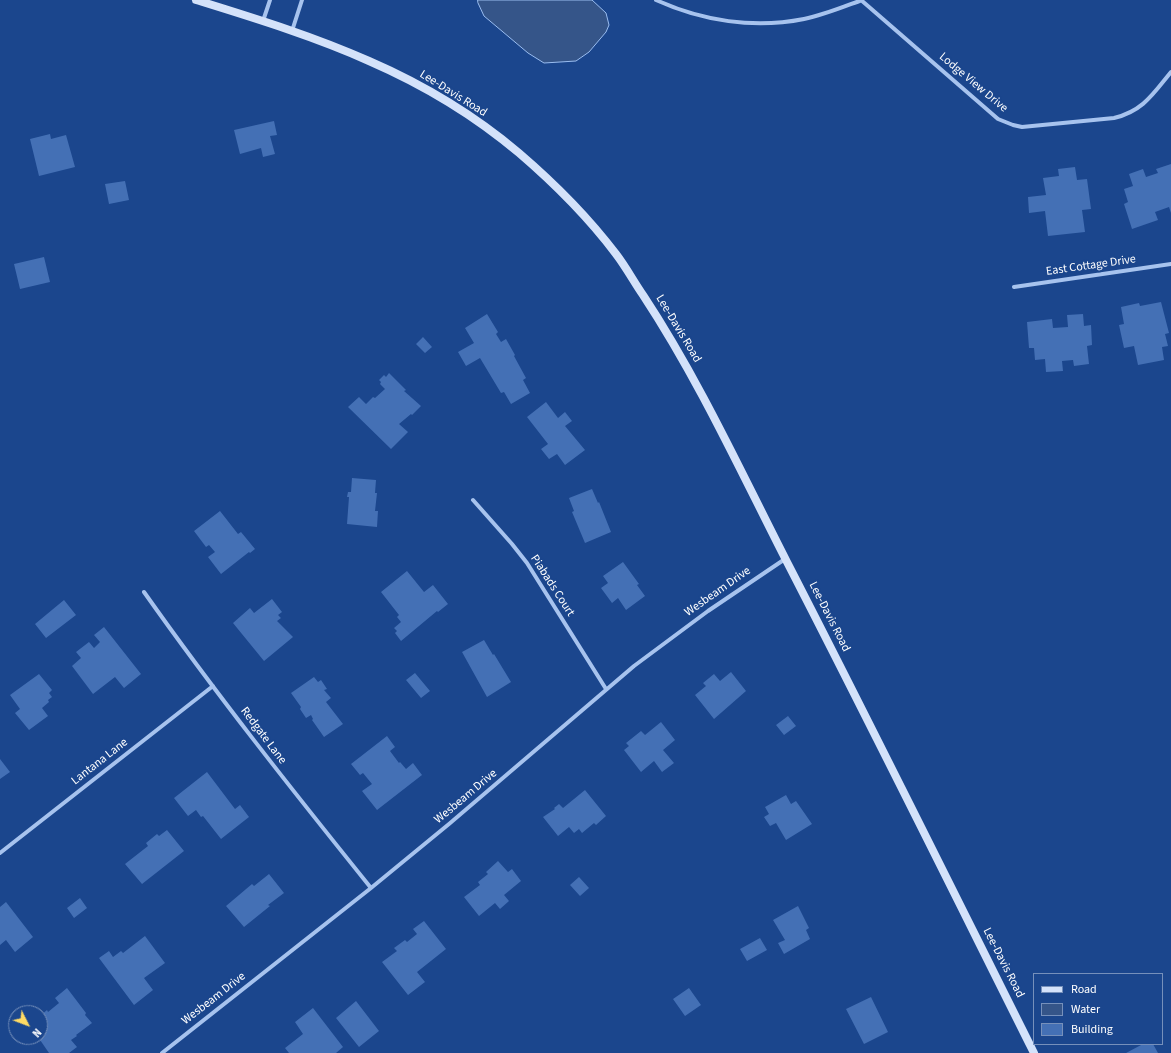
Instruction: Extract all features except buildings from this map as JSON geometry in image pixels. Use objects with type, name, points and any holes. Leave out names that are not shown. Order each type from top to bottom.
[{"type":"main road","name":"Lee-Davis Road","points":[[196,0],[292,31],[369,60],[444,100],[468,115],[517,151],[554,184],[595,228],[618,256],[664,327],[708,406],[1034,1053]]},
{"type":"street","points":[[263,21],[270,0]]},
{"type":"street","points":[[292,31],[302,0]]},
{"type":"street","points":[[656,0],[671,7],[698,16],[730,22],[766,24],[805,19],[862,0]]},
{"type":"street","name":"Lodge View Drive","points":[[862,0],[998,118],[1013,125],[1022,127],[1125,116],[1143,104],[1171,72]]},
{"type":"street","name":"East Cottage Drive","points":[[1014,287],[1171,264]]},
{"type":"street","name":"Piabads Court","points":[[473,500],[527,563],[606,689]]},
{"type":"street","name":"Wesbeam Drive","points":[[162,1053],[450,824],[634,666],[708,610],[785,559]]},
{"type":"street","name":"Redgate Lane","points":[[144,592],[181,645],[370,888]]},
{"type":"street","name":"Lantana Lane","points":[[0,853],[213,686]]},
{"type":"water","points":[[478,0],[592,0],[606,13],[609,25],[606,32],[589,52],[576,61],[544,63],[528,53],[484,16]]}]
